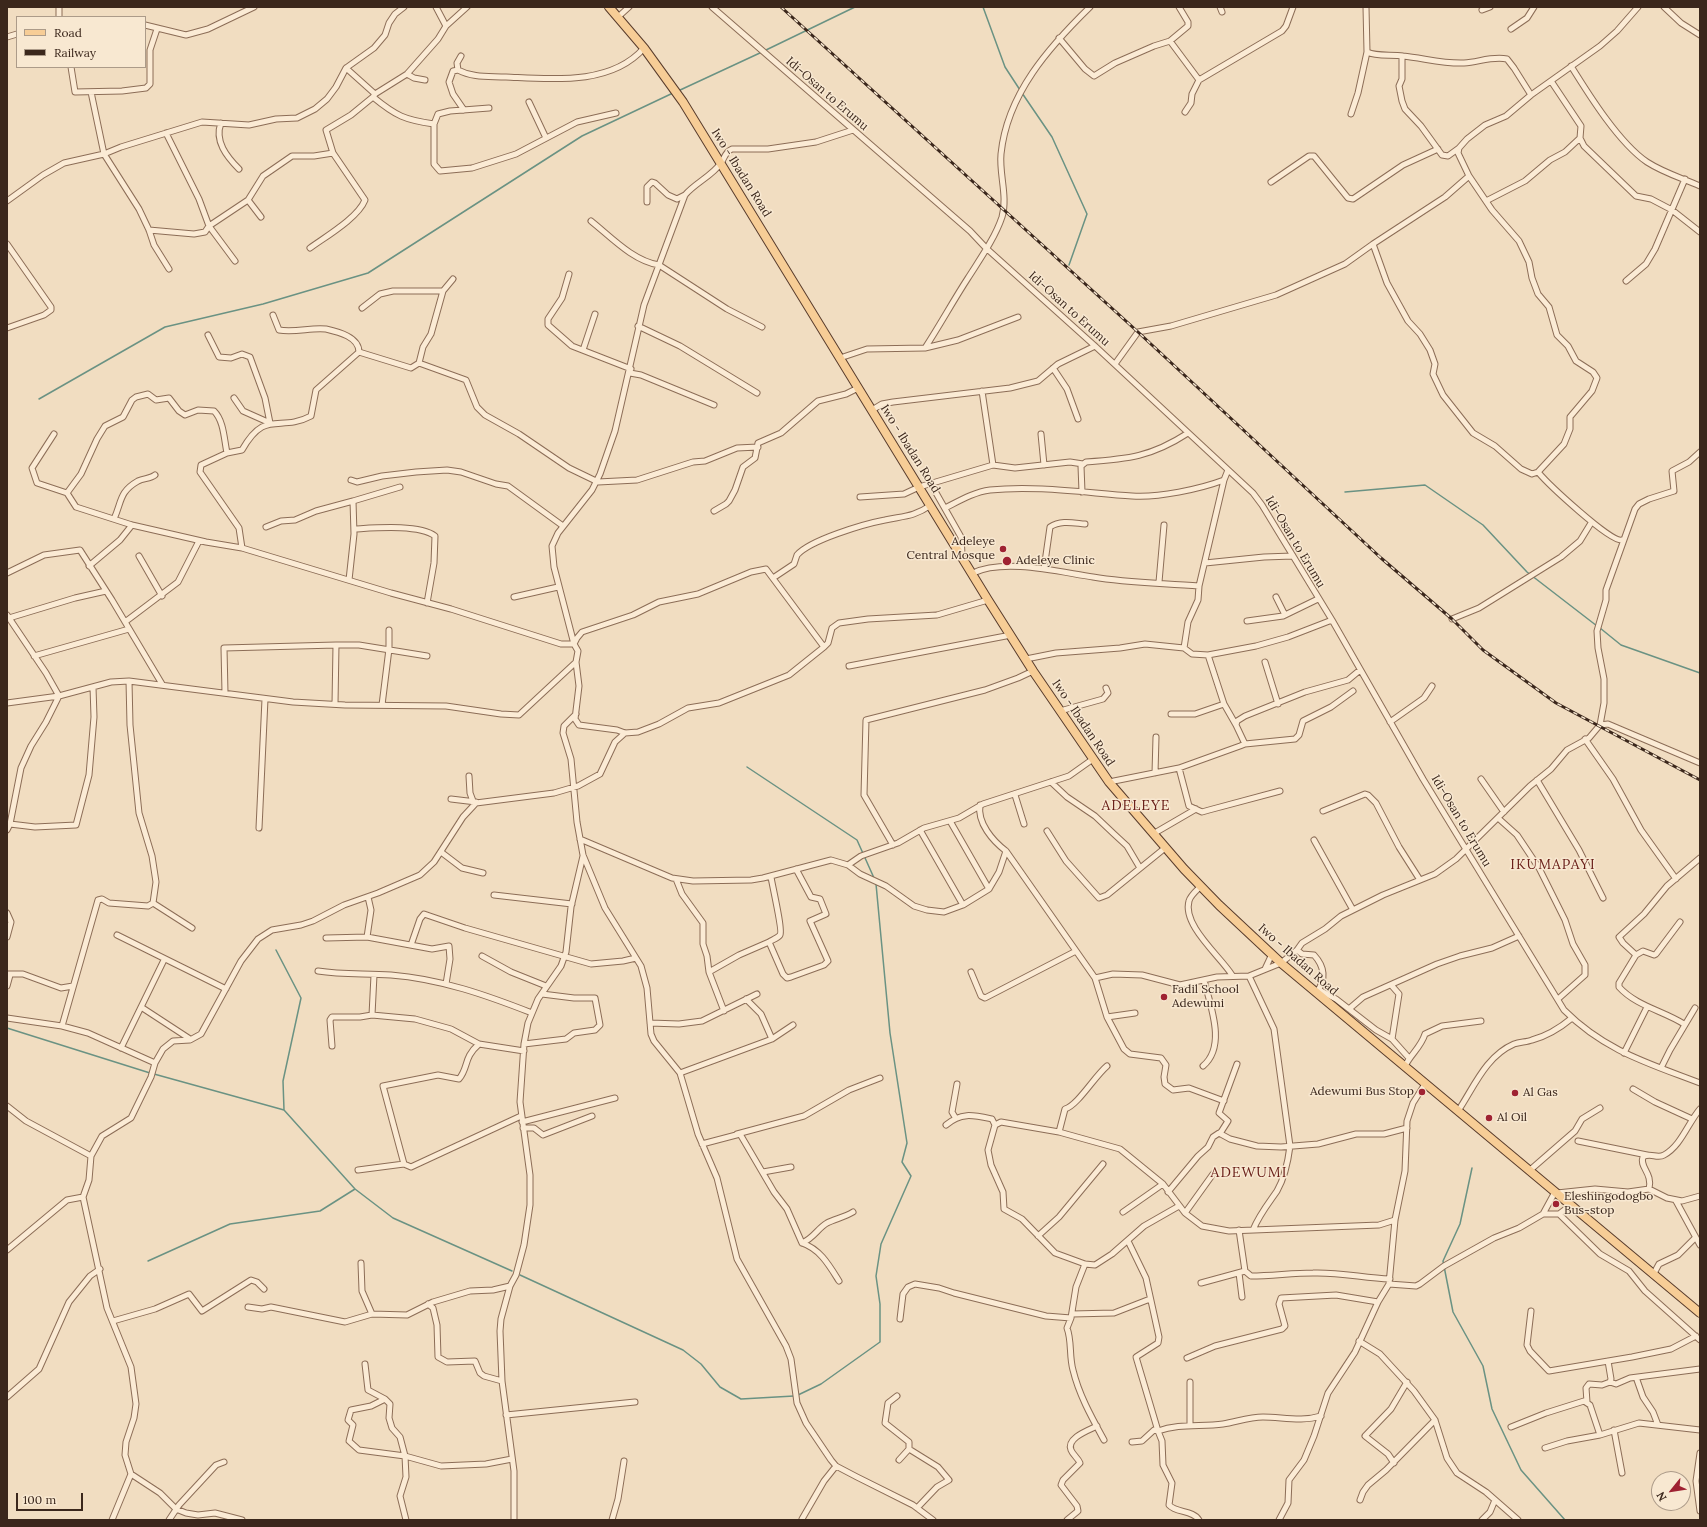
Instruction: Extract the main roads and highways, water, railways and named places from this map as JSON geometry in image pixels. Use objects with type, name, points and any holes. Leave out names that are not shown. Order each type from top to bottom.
[{"type":"main road","name":"Iwo - Ibadan Road","points":[[609,7],[644,48],[683,102],[919,487],[962,554],[988,600],[1033,671],[1109,782],[1165,848],[1201,886],[1281,963],[1318,991],[1425,1084],[1700,1313]]},
{"type":"waterway","points":[[766,50],[855,7]]},
{"type":"waterway","points":[[983,7],[1005,67],[1020,90]]},
{"type":"waterway","points":[[678,91],[762,52]]},
{"type":"waterway","points":[[39,399],[165,327],[263,304],[368,273],[582,136],[673,93]]},
{"type":"waterway","points":[[1022,93],[1052,137],[1087,214],[1069,265]]},
{"type":"waterway","points":[[1345,492],[1425,485],[1483,525],[1527,572],[1597,626]]},
{"type":"waterway","points":[[1600,628],[1621,645],[1700,673]]},
{"type":"waterway","points":[[747,767],[857,840],[874,878]]},
{"type":"waterway","points":[[798,1395],[821,1384],[880,1342],[880,1304],[876,1276],[881,1244],[911,1176],[902,1162],[907,1143],[890,1033],[876,884]]},
{"type":"waterway","points":[[276,950],[301,998],[283,1081],[284,1110]]},
{"type":"waterway","points":[[7,1028],[150,1073]]},
{"type":"waterway","points":[[154,1074],[284,1110],[355,1189],[393,1218],[512,1271]]},
{"type":"waterway","points":[[1472,1168],[1460,1224],[1443,1261],[1453,1312],[1483,1366],[1492,1409],[1521,1470],[1565,1520]]},
{"type":"waterway","points":[[148,1261],[230,1224],[320,1211],[355,1189]]},
{"type":"waterway","points":[[520,1275],[683,1350],[701,1364],[720,1387],[741,1399],[794,1396]]},
{"type":"railway","points":[[781,7],[1138,332],[1381,558],[1452,619],[1483,650],[1556,703],[1700,780]]},
{"type":"place","name":"Adeleye Central Mosque","points":[[1003,549]]},
{"type":"place","name":"Adeleye Clinic","points":[[1007,561]]},
{"type":"place","name":"Fadil School Adewumi","points":[[1164,997]]},
{"type":"place","name":"Adewumi Bus Stop","points":[[1422,1092]]},
{"type":"place","name":"Al Gas","points":[[1515,1093]]},
{"type":"place","name":"Al Oil","points":[[1489,1118]]},
{"type":"place","name":"Eleshingodogbo Bus-stop","points":[[1556,1204]]},
{"type":"district","name":"ADELEYE","points":[[1136,806]]},
{"type":"district","name":"IKUMAPAYI","points":[[1553,865]]},
{"type":"district","name":"ADEWUMI","points":[[1249,1173]]}]
